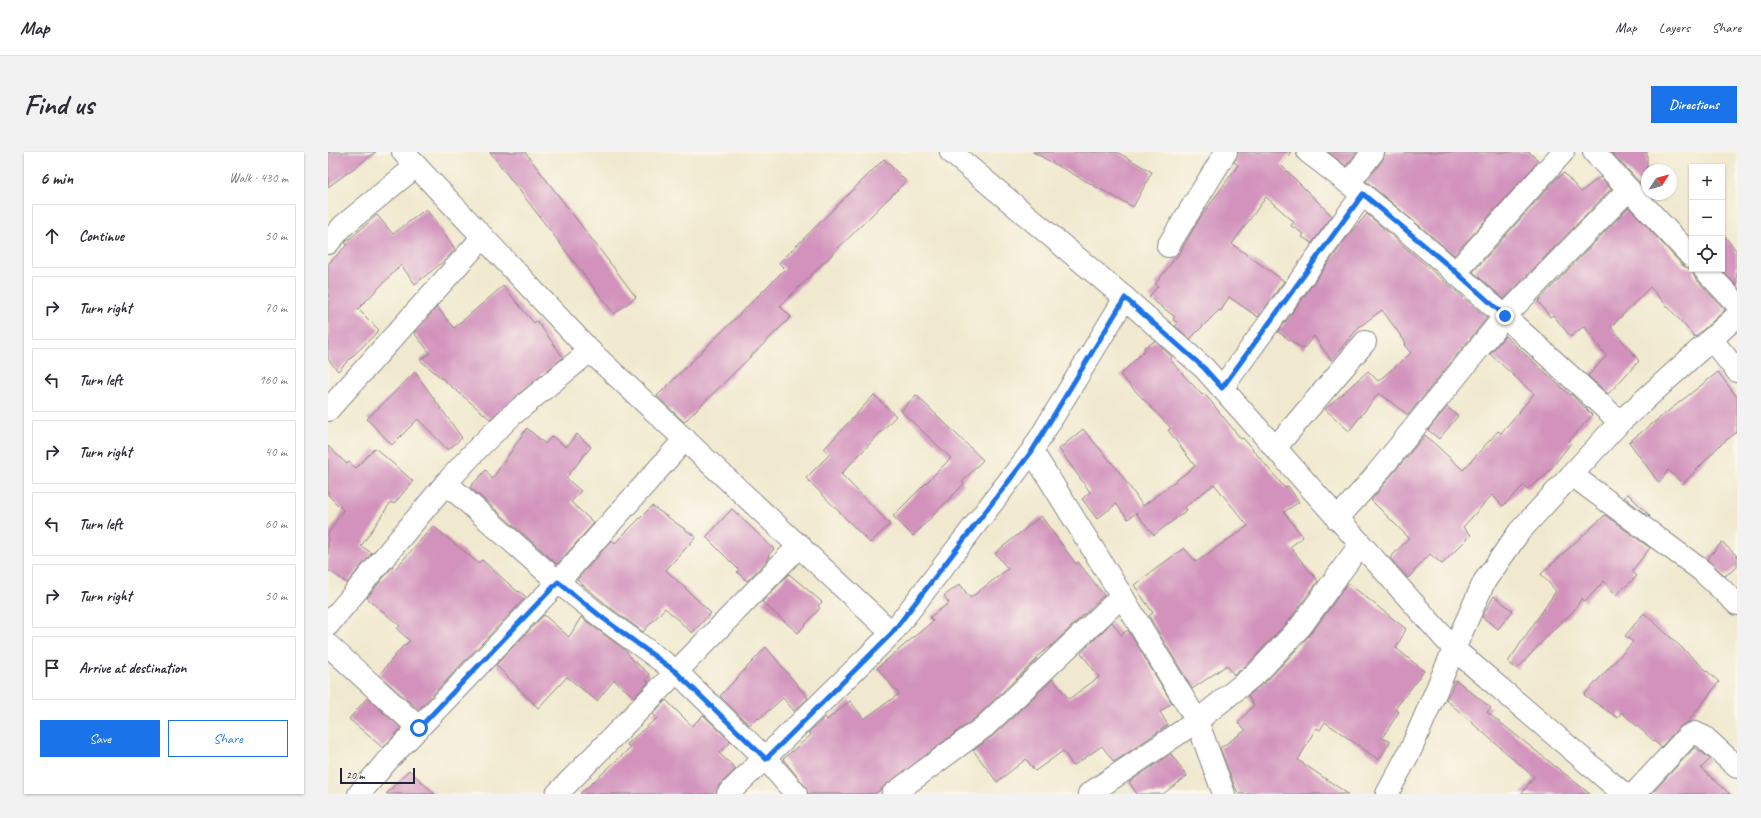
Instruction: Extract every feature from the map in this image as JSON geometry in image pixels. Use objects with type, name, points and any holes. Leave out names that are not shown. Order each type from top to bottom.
[{"type":"street","points":[[951,152],[1125,298],[1204,368],[1454,649],[1624,794]]},
{"type":"street","points":[[1168,246],[1226,152]]},
{"type":"street","points":[[1308,152],[1356,189],[1456,272],[1620,422]]},
{"type":"street","points":[[1222,388],[1356,189],[1374,152]]},
{"type":"street","points":[[1456,272],[1563,152]]},
{"type":"street","points":[[1594,152],[1689,254]]},
{"type":"street","points":[[328,243],[409,159],[590,351],[800,545],[892,633]]},
{"type":"street","points":[[1337,519],[1370,482],[1505,316],[1628,190]]},
{"type":"street","points":[[328,410],[482,237]]},
{"type":"street","points":[[1707,272],[1737,304]]},
{"type":"street","points":[[728,794],[766,759],[892,633],[1032,451],[1125,298]]},
{"type":"street","points":[[1388,794],[1411,749],[1484,582],[1519,532],[1620,422],[1737,316]]},
{"type":"street","points":[[1711,339],[1737,371]]},
{"type":"street","points":[[1274,448],[1365,342]]},
{"type":"street","points":[[328,625],[446,483],[479,447],[512,415],[590,351]]},
{"type":"street","points":[[359,794],[387,761],[558,582],[685,439]]},
{"type":"street","points":[[1032,451],[1197,721],[1224,794]]},
{"type":"street","points":[[1572,474],[1701,570],[1737,604]]},
{"type":"street","points":[[446,483],[558,582],[604,619],[676,672],[766,759],[796,794]]},
{"type":"street","points":[[557,794],[800,545]]},
{"type":"street","points":[[1089,794],[1197,721],[1259,671],[1301,626],[1360,545]]},
{"type":"street","points":[[893,794],[984,727],[1122,596]]},
{"type":"street","points":[[328,645],[419,728]]},
{"type":"street","points":[[1634,794],[1688,736],[1695,733],[1704,737],[1737,767]]},
{"type":"building","points":[[328,152],[376,152],[328,187]]},
{"type":"building","points":[[490,152],[525,152],[636,297],[614,314]]},
{"type":"building","points":[[1033,152],[1117,152],[1152,172],[1133,207]]},
{"type":"building","points":[[1238,152],[1291,152],[1281,165],[1332,216],[1312,243],[1302,237],[1304,234],[1291,226],[1294,222],[1266,197],[1232,244],[1284,281],[1258,317],[1229,297],[1221,311],[1219,310],[1190,339],[1175,326],[1178,324],[1173,319],[1175,317],[1149,297],[1158,286],[1155,284],[1182,250],[1200,218],[1238,165],[1234,162]]},
{"type":"building","points":[[1328,152],[1357,152],[1346,166]]},
{"type":"building","points":[[1385,152],[1529,152],[1539,161],[1454,255],[1366,181],[1383,160]]},
{"type":"building","points":[[1611,152],[1647,152],[1647,164],[1641,164],[1641,184]]},
{"type":"building","points":[[884,159],[906,181],[780,306],[791,317],[684,422],[657,396],[785,269],[779,263]]},
{"type":"building","points":[[1564,173],[1581,192],[1600,177],[1611,189],[1504,299],[1473,272],[1557,178]]},
{"type":"building","points":[[1629,207],[1683,266],[1689,268],[1689,272],[1693,272],[1695,278],[1725,310],[1695,337],[1650,287],[1611,327],[1639,361],[1608,394],[1588,376],[1606,356],[1584,326],[1571,337],[1553,315],[1550,317],[1538,301]]},
{"type":"building","points":[[426,209],[455,249],[444,261],[415,284],[401,265],[358,309],[379,330],[338,371],[328,359],[328,264],[347,245],[345,243],[377,215],[393,234]]},
{"type":"building","points":[[1367,214],[1487,318],[1408,415],[1379,393],[1349,431],[1325,409],[1368,371],[1378,381],[1411,353],[1404,345],[1406,343],[1382,310],[1359,327],[1331,360],[1314,336],[1303,349],[1278,332],[1351,232]]},
{"type":"building","points":[[1725,237],[1736,250],[1737,286],[1724,272]]},
{"type":"building","points":[[503,286],[534,323],[537,321],[563,357],[490,419],[420,360],[430,353],[414,333],[437,307],[454,328]]},
{"type":"building","points":[[1505,336],[1570,395],[1571,394],[1592,415],[1569,441],[1571,443],[1546,475],[1527,489],[1524,485],[1503,506],[1492,495],[1463,527],[1471,535],[1442,564],[1430,554],[1408,578],[1390,558],[1409,538],[1371,500],[1425,435],[1463,470],[1498,431],[1501,433],[1534,394],[1490,354]]},
{"type":"building","points":[[1155,341],[1172,357],[1170,360],[1202,395],[1204,393],[1241,439],[1243,438],[1285,488],[1288,486],[1299,502],[1284,512],[1303,537],[1290,547],[1318,581],[1291,618],[1250,662],[1234,675],[1227,665],[1192,689],[1149,616],[1153,613],[1134,585],[1184,548],[1196,562],[1248,526],[1214,484],[1185,507],[1187,510],[1154,535],[1136,513],[1128,519],[1116,504],[1097,519],[1082,499],[1090,492],[1059,449],[1083,429],[1118,470],[1143,506],[1195,466],[1168,430],[1171,428],[1120,375],[1145,350],[1144,348]]},
{"type":"building","points":[[415,372],[462,438],[448,450],[418,419],[392,445],[367,419]]},
{"type":"building","points":[[1718,372],[1737,397],[1737,432],[1720,445],[1683,484],[1668,470],[1659,483],[1629,442]]},
{"type":"building","points":[[874,395],[896,416],[841,474],[890,524],[870,543],[806,478],[830,454],[824,449]]},
{"type":"building","points":[[916,395],[983,460],[962,482],[964,484],[913,536],[893,516],[951,458],[901,411]]},
{"type":"building","points":[[1447,407],[1458,416],[1439,439],[1428,430]]},
{"type":"building","points":[[527,428],[545,444],[552,436],[566,447],[577,434],[591,447],[566,478],[581,491],[571,502],[594,523],[557,564],[470,487],[486,470],[492,479]]},
{"type":"building","points":[[328,446],[347,464],[349,462],[356,468],[375,448],[413,481],[394,504],[391,502],[361,546],[372,553],[347,583],[328,570],[328,534],[343,510],[328,495]]},
{"type":"building","points":[[1628,494],[1650,516],[1649,517],[1624,497]]},
{"type":"building","points":[[652,506],[696,537],[666,570],[711,613],[692,633],[665,608],[643,632],[577,580],[612,540],[615,543]]},
{"type":"building","points":[[732,509],[774,549],[768,555],[770,557],[747,581],[737,572],[739,570],[706,537]]},
{"type":"building","points":[[1605,515],[1650,548],[1632,571],[1637,576],[1616,595],[1604,581],[1585,602],[1582,598],[1572,613],[1556,627],[1517,669],[1508,662],[1556,591],[1541,574]]},
{"type":"building","points":[[1041,516],[1076,564],[1078,562],[1104,595],[1051,646],[1036,657],[1037,659],[976,717],[875,794],[808,794],[805,786],[783,759],[811,735],[809,732],[825,717],[827,720],[850,701],[864,719],[899,694],[877,668],[933,621],[930,617],[949,603],[944,596],[960,584],[970,598],[1008,569],[995,553]]},
{"type":"building","points":[[433,526],[478,563],[482,560],[518,592],[519,591],[526,597],[418,710],[379,675],[402,647],[410,641],[397,629],[400,626],[367,598],[392,567],[395,569]]},
{"type":"building","points":[[1722,542],[1737,556],[1737,567],[1725,576],[1707,559]]},
{"type":"building","points":[[789,574],[822,602],[818,606],[820,608],[798,633],[762,602]]},
{"type":"building","points":[[1348,583],[1406,629],[1396,648],[1424,671],[1395,709],[1399,712],[1382,738],[1390,742],[1379,760],[1325,722],[1320,730],[1316,728],[1298,760],[1348,794],[1239,794],[1220,748],[1246,730],[1238,723],[1254,705],[1248,696],[1268,680],[1310,635]]},
{"type":"building","points":[[1494,596],[1513,611],[1498,629],[1482,617]]},
{"type":"building","points":[[1644,613],[1719,682],[1687,723],[1679,727],[1661,747],[1621,712],[1618,718],[1584,695],[1633,642],[1625,636]]},
{"type":"building","points":[[544,615],[569,637],[581,617],[626,651],[632,659],[650,675],[646,680],[649,682],[634,697],[614,680],[597,701],[567,677],[538,708],[496,665]]},
{"type":"building","points":[[1112,622],[1121,635],[1128,630],[1172,703],[1160,712],[1168,725],[1114,762],[1102,746],[1073,766],[1063,751],[1035,771],[1026,759],[997,782],[973,750],[993,736],[1053,679],[1069,699],[1099,677],[1081,653]]},
{"type":"building","points":[[766,647],[808,698],[794,711],[783,698],[759,719],[758,718],[749,725],[720,696]]},
{"type":"building","points":[[1456,680],[1491,708],[1487,712],[1590,794],[1521,794],[1534,777],[1446,700]]},
{"type":"building","points":[[367,698],[401,728],[383,748],[349,719]]},
{"type":"building","points":[[666,700],[692,726],[703,715],[731,742],[719,753],[736,769],[719,785],[716,794],[580,794],[630,748],[627,744],[657,718],[653,714]]},
{"type":"building","points":[[1695,747],[1710,759],[1701,768],[1730,794],[1651,794]]},
{"type":"building","points":[[1171,754],[1187,776],[1163,794],[1137,794],[1129,782]]},
{"type":"building","points":[[409,770],[435,794],[386,794]]},
{"type":"route","points":[[419,728],[558,582],[604,619],[676,672],[766,759],[892,633],[1032,451],[1125,298],[1204,368],[1222,388],[1363,194],[1456,272],[1505,316]]}]
